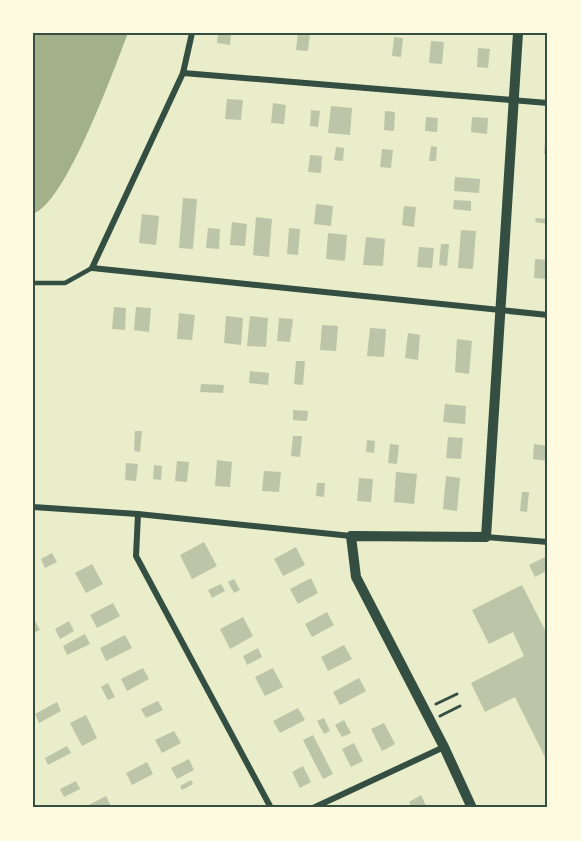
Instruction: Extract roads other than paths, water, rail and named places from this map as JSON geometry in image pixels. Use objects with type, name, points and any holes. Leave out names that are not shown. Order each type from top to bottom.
[{"type":"street","points":[[192,33],[183,73],[92,268],[548,315]]},
{"type":"street","points":[[486,537],[518,33]]},
{"type":"street","points":[[183,73],[548,103]]},
{"type":"street","points":[[33,507],[138,514],[351,536],[486,537],[548,542]]},
{"type":"street","points":[[138,514],[136,556],[270,808]]},
{"type":"street","points":[[351,536],[356,577],[444,747],[472,808]]},
{"type":"street","points":[[313,808],[444,747]]},
{"type":"lane","points":[[33,283],[65,283],[92,268]]}]
